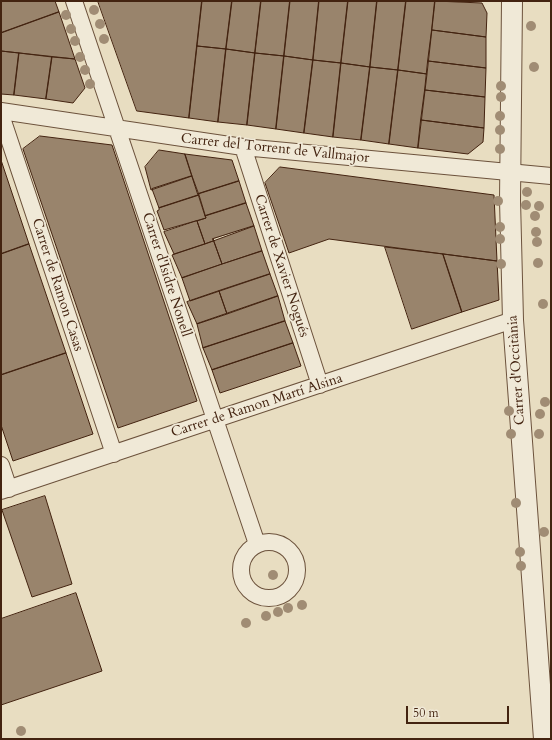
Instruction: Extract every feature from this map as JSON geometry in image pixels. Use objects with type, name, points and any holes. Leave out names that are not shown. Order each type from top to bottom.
[{"type":"street","name":"Carrer d'Isidre Nonell","points":[[74,1],[257,544]]},
{"type":"street","name":"Carrer d'Occitània","points":[[512,1],[510,173],[513,320],[544,739]]},
{"type":"street","name":"Carrer del Torrent de Vallmajor","points":[[1,111],[118,130],[243,147],[551,176]]},
{"type":"street","name":"Carrer de Ramon Casas","points":[[1,116],[114,454]]},
{"type":"street","name":"Carrer de Xavier Nogués","points":[[243,147],[320,385]]},
{"type":"street","name":"Carrer de Ramon Martí Alsina","points":[[5,490],[215,421],[513,320]]},
{"type":"street","points":[[1,465],[5,490]]},
{"type":"building","points":[[1,1],[55,1],[59,12],[1,33]]},
{"type":"building","points":[[98,1],[202,1],[189,118],[137,111]]},
{"type":"building","points":[[202,1],[232,1],[226,49],[197,46]]},
{"type":"building","points":[[232,1],[261,1],[255,53],[226,49]]},
{"type":"building","points":[[261,1],[290,1],[284,56],[255,53]]},
{"type":"building","points":[[290,1],[319,1],[313,60],[284,56]]},
{"type":"building","points":[[319,1],[348,1],[341,63],[313,60]]},
{"type":"building","points":[[348,1],[377,1],[370,67],[341,63]]},
{"type":"building","points":[[377,1],[406,1],[398,70],[370,67]]},
{"type":"building","points":[[406,1],[435,1],[427,74],[398,70]]},
{"type":"building","points":[[435,1],[482,3],[487,13],[486,37],[432,30]]},
{"type":"building","points":[[59,12],[75,59],[1,51],[1,33]]},
{"type":"building","points":[[432,30],[486,37],[486,68],[428,61]]},
{"type":"building","points":[[197,46],[226,49],[218,122],[189,118]]},
{"type":"building","points":[[226,49],[255,53],[247,125],[218,122]]},
{"type":"building","points":[[1,51],[19,53],[14,95],[1,94]]},
{"type":"building","points":[[19,53],[52,57],[46,99],[14,95]]},
{"type":"building","points":[[255,53],[284,56],[276,129],[247,125]]},
{"type":"building","points":[[284,56],[313,60],[304,133],[276,129]]},
{"type":"building","points":[[52,57],[75,59],[85,88],[73,103],[46,99]]},
{"type":"building","points":[[313,60],[341,63],[333,137],[304,133]]},
{"type":"building","points":[[428,61],[486,68],[485,97],[425,90]]},
{"type":"building","points":[[341,63],[370,67],[361,140],[333,137]]},
{"type":"building","points":[[370,67],[398,70],[389,144],[361,140]]},
{"type":"building","points":[[398,70],[427,74],[418,148],[389,144]]},
{"type":"building","points":[[425,90],[485,97],[484,128],[421,120]]},
{"type":"building","points":[[421,120],[484,128],[483,142],[468,154],[418,148]]},
{"type":"building","points":[[40,136],[112,145],[197,401],[118,428],[23,149]]},
{"type":"building","points":[[159,150],[185,154],[192,176],[151,190],[145,167]]},
{"type":"building","points":[[185,154],[232,160],[239,181],[198,194]]},
{"type":"building","points":[[1,160],[29,244],[1,254]]},
{"type":"building","points":[[280,167],[494,195],[497,261],[329,239],[289,253],[265,183]]},
{"type":"building","points":[[192,176],[199,195],[159,208],[152,189]]},
{"type":"building","points":[[239,181],[246,203],[205,216],[198,194]]},
{"type":"building","points":[[199,195],[206,218],[164,230],[157,211],[159,208]]},
{"type":"building","points":[[246,203],[254,226],[205,244],[197,221],[206,218],[205,216]]},
{"type":"building","points":[[197,221],[205,244],[174,254],[164,232]]},
{"type":"building","points":[[254,226],[262,251],[222,264],[213,239]]},
{"type":"building","points":[[213,239],[222,264],[182,278],[172,255],[213,241]]},
{"type":"building","points":[[29,244],[66,353],[1,375],[1,254]]},
{"type":"building","points":[[385,247],[443,254],[462,312],[412,329]]},
{"type":"building","points":[[262,251],[270,274],[190,301],[182,278]]},
{"type":"building","points":[[443,254],[497,261],[499,300],[462,312]]},
{"type":"building","points":[[270,274],[278,296],[227,314],[219,291]]},
{"type":"building","points":[[219,291],[227,314],[197,324],[187,302]]},
{"type":"building","points":[[278,296],[285,321],[203,348],[197,324]]},
{"type":"building","points":[[285,321],[293,343],[212,370],[203,348]]},
{"type":"building","points":[[293,343],[301,366],[220,393],[212,370]]},
{"type":"building","points":[[66,353],[93,434],[13,461],[1,425],[1,375]]},
{"type":"building","points":[[45,496],[72,584],[32,597],[2,510]]},
{"type":"building","points":[[76,593],[102,671],[1,705],[1,619]]}]
